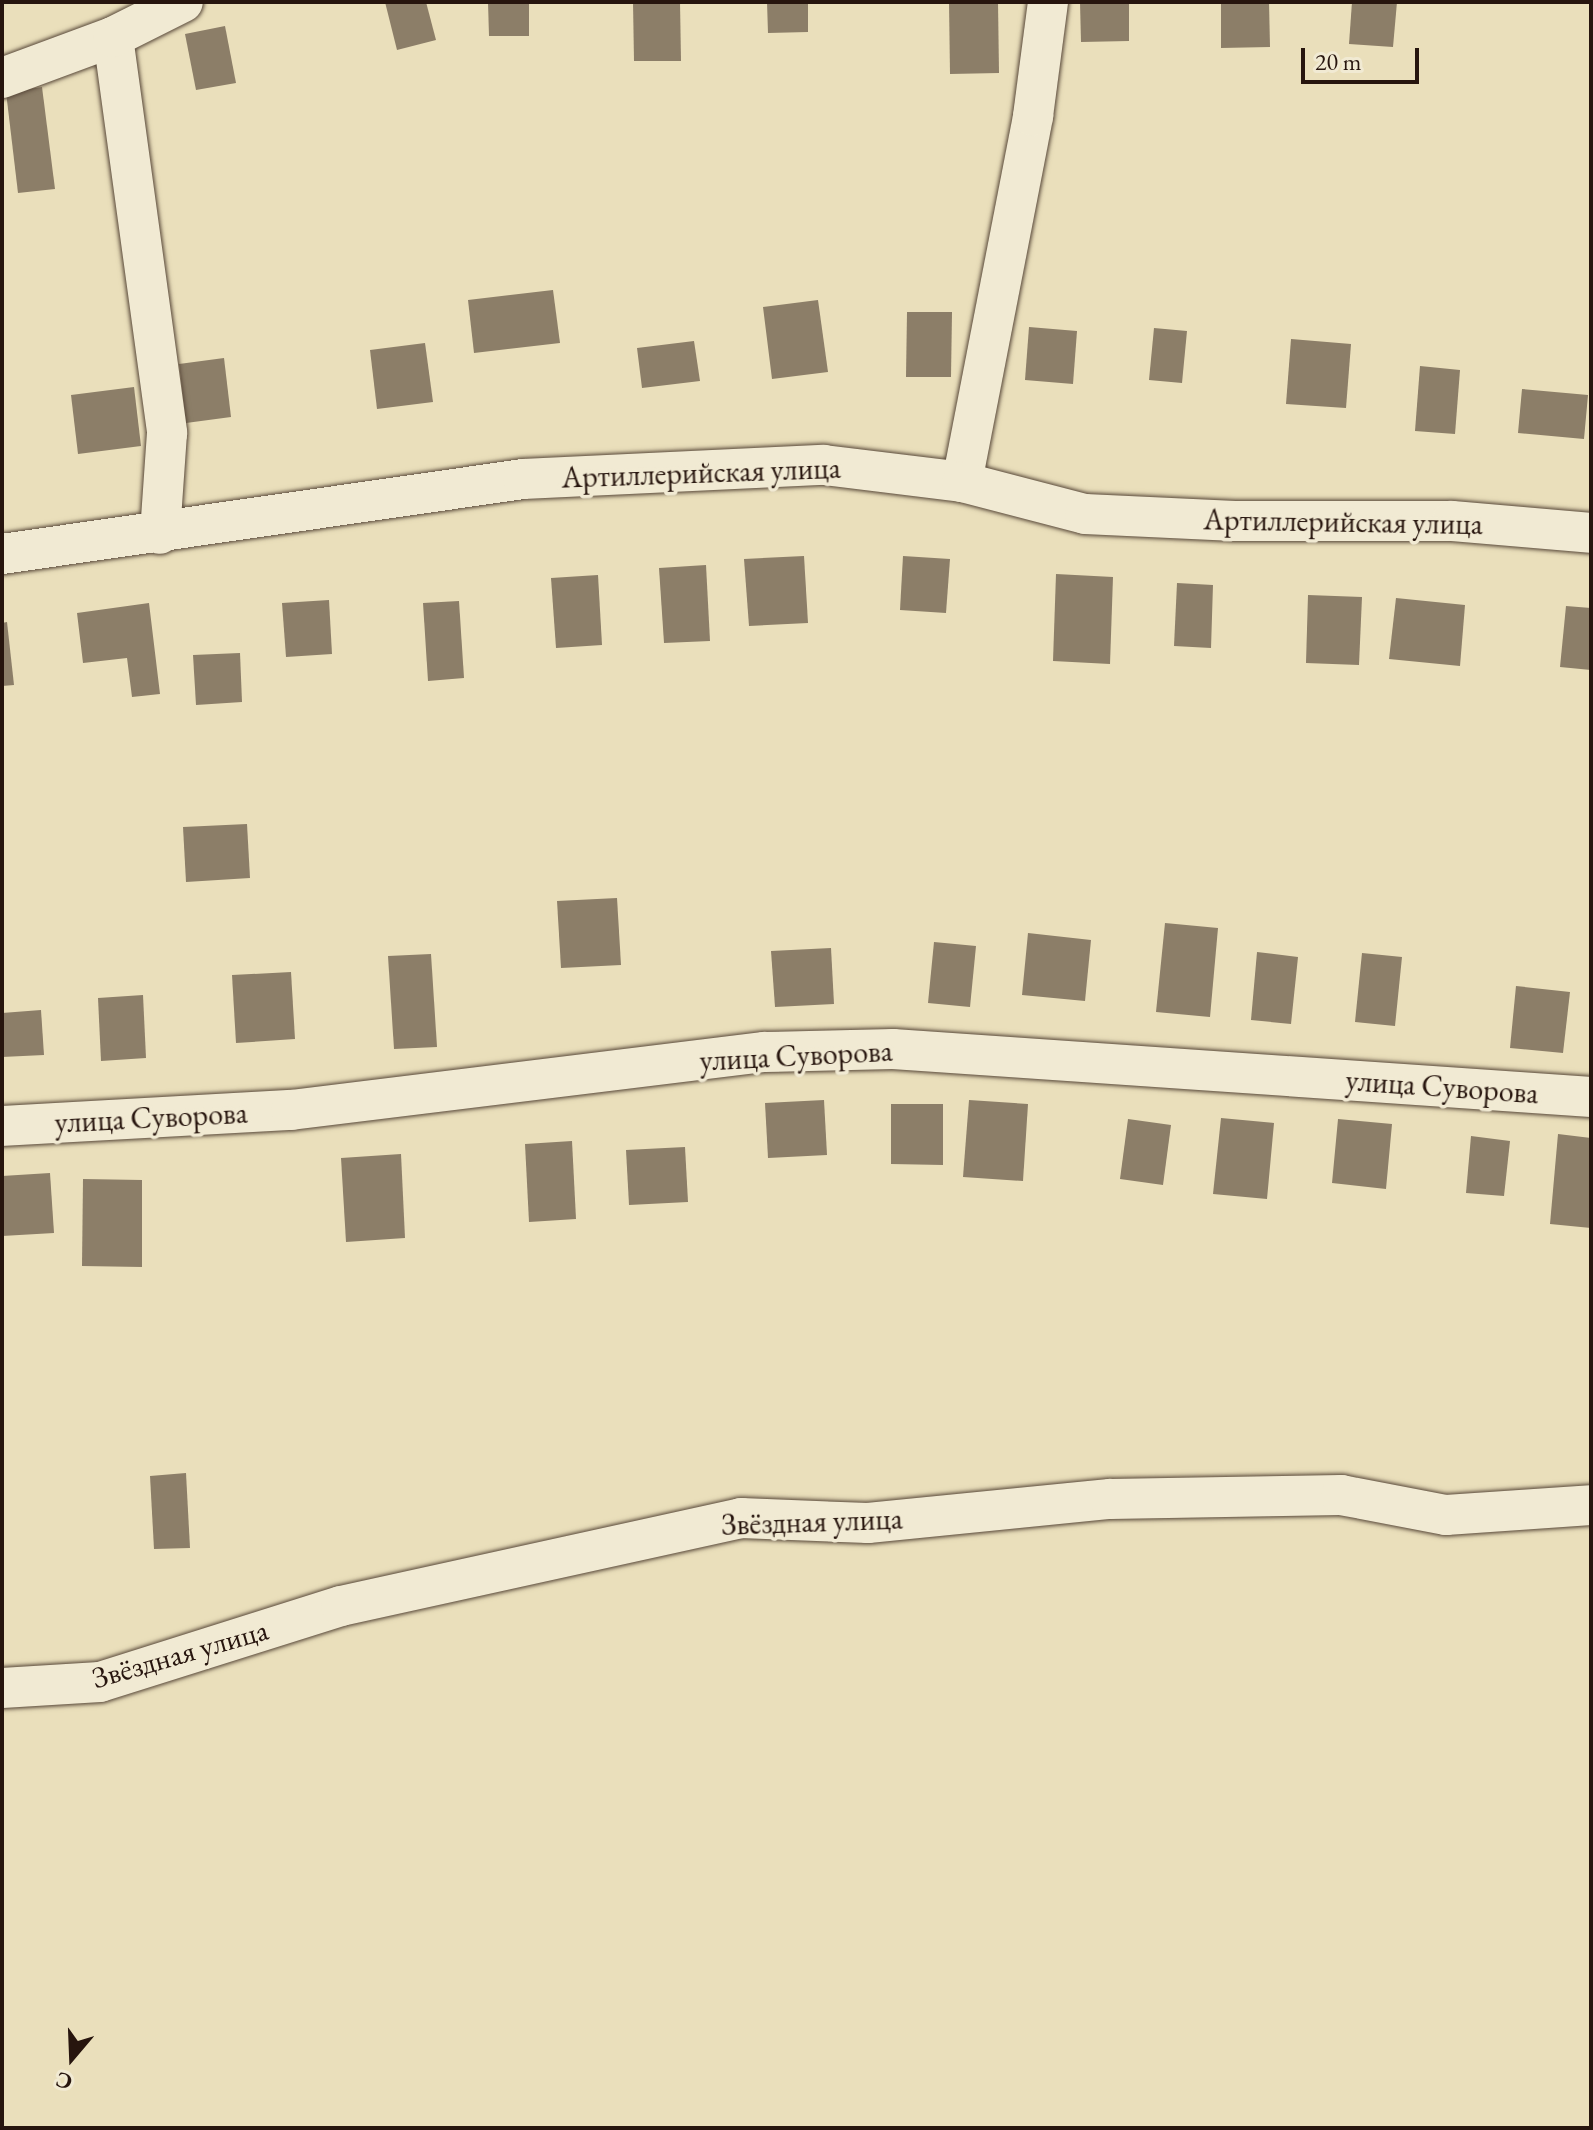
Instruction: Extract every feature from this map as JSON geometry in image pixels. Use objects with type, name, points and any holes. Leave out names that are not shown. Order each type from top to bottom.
[{"type":"street","points":[[2,78],[113,37],[183,2]]},
{"type":"street","points":[[962,482],[1033,116],[1048,2]]},
{"type":"street","points":[[113,37],[167,433],[160,534]]},
{"type":"street","name":"Артиллерийская улица","points":[[2,554],[160,534],[523,479],[824,465],[962,482],[1085,514],[1235,521],[1452,521],[1591,533]]},
{"type":"street","name":"улица Суворова","points":[[2,1126],[291,1110],[764,1052],[879,1049],[1591,1097]]},
{"type":"street","name":"Звёздная улица","points":[[2,1688],[100,1682],[341,1606],[741,1518],[868,1523],[1110,1499],[1326,1495],[1446,1515],[1591,1505]]},
{"type":"building","points":[[385,2],[426,2],[436,40],[397,50]]},
{"type":"building","points":[[488,2],[529,2],[529,36],[489,36]]},
{"type":"building","points":[[633,2],[680,2],[681,61],[634,61]]},
{"type":"building","points":[[767,2],[808,2],[808,32],[768,33]]},
{"type":"building","points":[[949,2],[998,2],[999,73],[950,74]]},
{"type":"building","points":[[1080,2],[1129,2],[1129,41],[1081,42]]},
{"type":"building","points":[[1221,2],[1269,2],[1270,47],[1221,48]]},
{"type":"building","points":[[1352,2],[1397,2],[1393,47],[1349,44]]},
{"type":"building","points":[[225,26],[236,83],[196,90],[185,34]]},
{"type":"building","points":[[42,87],[55,189],[18,193],[6,92]]},
{"type":"building","points":[[553,290],[560,343],[474,353],[468,300]]},
{"type":"building","points":[[818,300],[828,372],[772,379],[763,307]]},
{"type":"building","points":[[907,312],[952,312],[951,377],[906,377]]},
{"type":"building","points":[[1029,327],[1077,331],[1073,384],[1025,380]]},
{"type":"building","points":[[1154,328],[1187,331],[1182,383],[1149,380]]},
{"type":"building","points":[[1291,339],[1351,344],[1346,408],[1286,404]]},
{"type":"building","points":[[694,341],[700,381],[642,388],[637,348]]},
{"type":"building","points":[[425,343],[433,402],[377,409],[370,350]]},
{"type":"building","points":[[224,358],[231,417],[186,423],[179,364]]},
{"type":"building","points":[[1420,366],[1460,370],[1455,434],[1415,431]]},
{"type":"building","points":[[134,387],[141,446],[78,454],[71,395]]},
{"type":"building","points":[[1522,389],[1588,395],[1584,439],[1518,433]]},
{"type":"building","points":[[804,556],[808,623],[749,626],[744,559]]},
{"type":"building","points":[[903,556],[950,559],[946,613],[900,610]]},
{"type":"building","points":[[706,565],[710,641],[664,643],[659,568]]},
{"type":"building","points":[[1056,574],[1113,577],[1110,664],[1053,661]]},
{"type":"building","points":[[598,575],[602,645],[556,648],[551,578]]},
{"type":"building","points":[[1177,583],[1213,585],[1211,648],[1174,646]]},
{"type":"building","points":[[1308,595],[1362,597],[1359,665],[1306,663]]},
{"type":"building","points":[[1396,598],[1465,605],[1460,666],[1389,659]]},
{"type":"building","points":[[329,600],[332,654],[286,657],[282,603]]},
{"type":"building","points":[[459,601],[464,678],[428,681],[423,603]]},
{"type":"building","points":[[149,603],[160,694],[132,697],[127,658],[83,663],[77,613]]},
{"type":"building","points":[[1566,606],[1591,608],[1591,670],[1560,667]]},
{"type":"building","points":[[7,622],[14,685],[2,686],[2,623]]},
{"type":"building","points":[[240,653],[242,702],[196,705],[193,655]]},
{"type":"building","points":[[247,824],[250,878],[186,882],[183,827]]},
{"type":"building","points":[[617,898],[621,965],[561,968],[557,901]]},
{"type":"building","points":[[1165,923],[1218,928],[1210,1017],[1156,1012]]},
{"type":"building","points":[[1028,933],[1091,940],[1085,1001],[1022,995]]},
{"type":"building","points":[[934,942],[976,946],[970,1007],[928,1003]]},
{"type":"building","points":[[831,948],[834,1004],[775,1007],[771,951]]},
{"type":"building","points":[[1257,952],[1298,957],[1291,1024],[1251,1020]]},
{"type":"building","points":[[1362,953],[1402,957],[1395,1026],[1355,1022]]},
{"type":"building","points":[[431,954],[437,1047],[394,1049],[388,956]]},
{"type":"building","points":[[291,972],[295,1039],[236,1043],[232,975]]},
{"type":"building","points":[[1516,986],[1570,992],[1563,1053],[1510,1048]]},
{"type":"building","points":[[143,995],[146,1058],[101,1061],[98,998]]},
{"type":"building","points":[[41,1010],[44,1055],[2,1057],[2,1013]]},
{"type":"building","points":[[824,1100],[827,1155],[768,1158],[765,1103]]},
{"type":"building","points":[[969,1100],[1028,1104],[1023,1181],[963,1177]]},
{"type":"building","points":[[891,1104],[943,1104],[943,1165],[891,1164]]},
{"type":"building","points":[[1221,1118],[1274,1123],[1267,1199],[1213,1194]]},
{"type":"building","points":[[1128,1119],[1171,1125],[1163,1185],[1120,1179]]},
{"type":"building","points":[[1338,1119],[1392,1124],[1386,1189],[1332,1183]]},
{"type":"building","points":[[1558,1134],[1591,1138],[1591,1228],[1550,1224]]},
{"type":"building","points":[[1471,1136],[1510,1141],[1504,1196],[1466,1193]]},
{"type":"building","points":[[572,1141],[576,1219],[529,1222],[525,1144]]},
{"type":"building","points":[[685,1147],[688,1202],[629,1205],[626,1150]]},
{"type":"building","points":[[401,1154],[405,1238],[346,1242],[341,1158]]},
{"type":"building","points":[[50,1173],[54,1233],[2,1236],[2,1176]]},
{"type":"building","points":[[83,1179],[142,1180],[142,1267],[82,1266]]},
{"type":"building","points":[[186,1473],[190,1548],[154,1549],[150,1476]]}]
